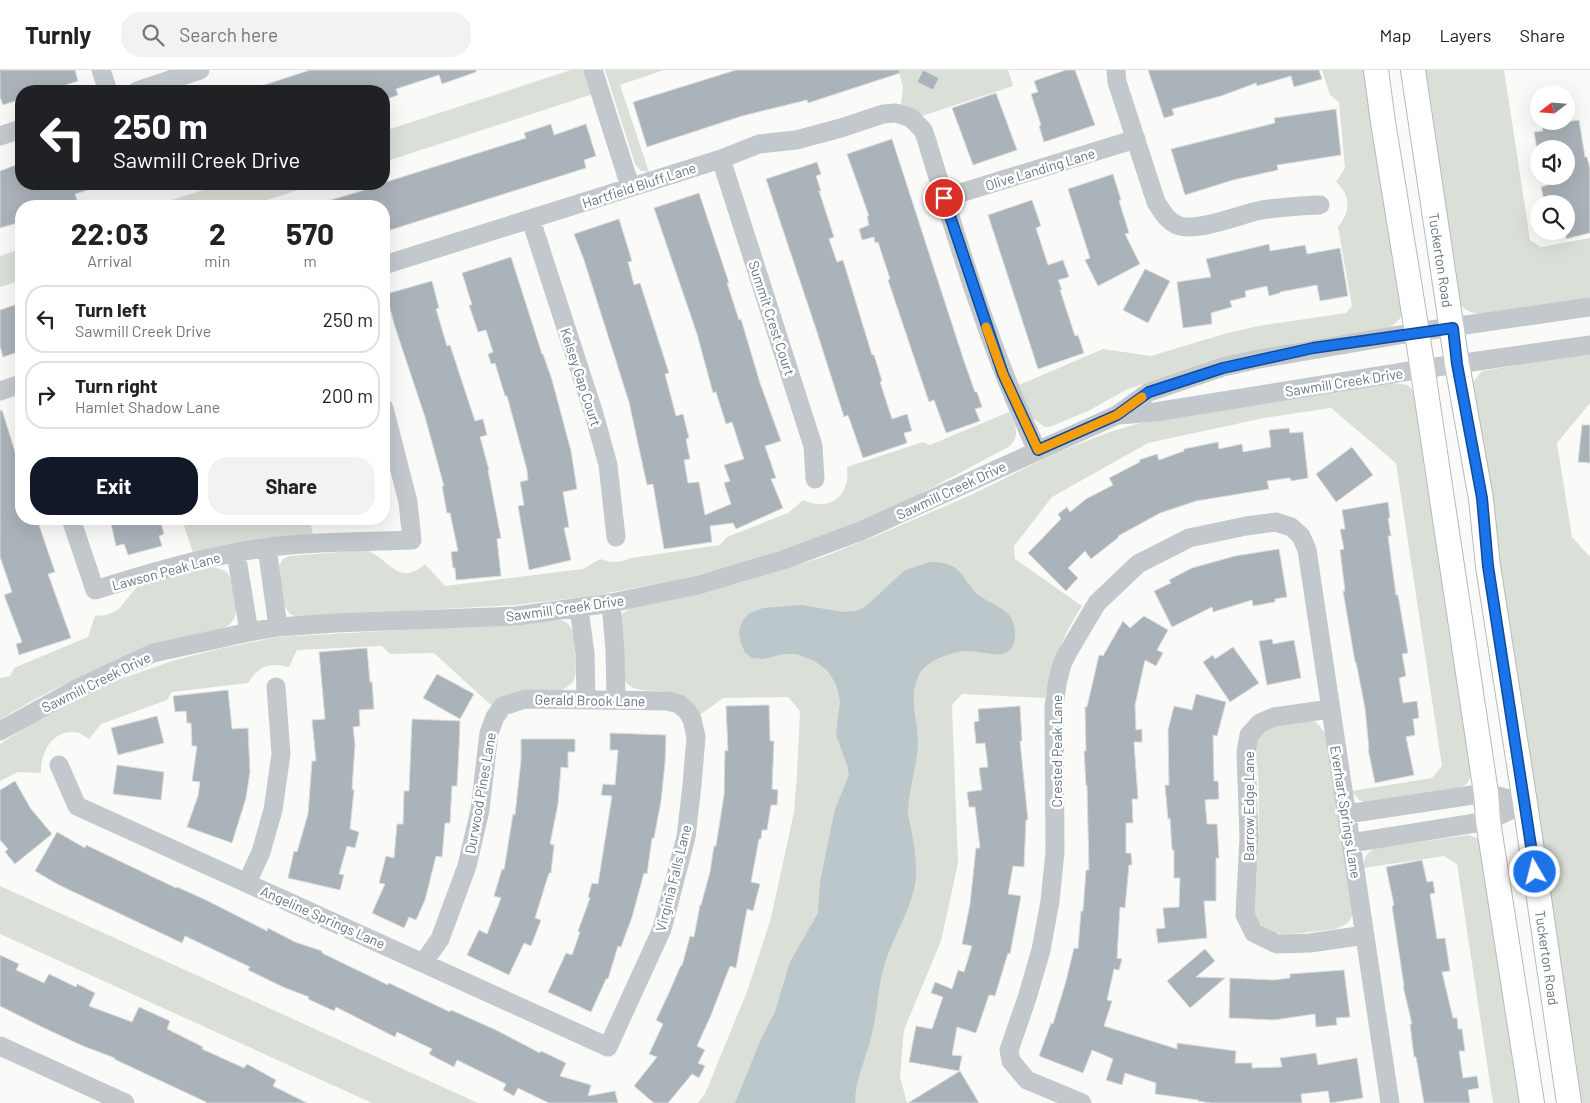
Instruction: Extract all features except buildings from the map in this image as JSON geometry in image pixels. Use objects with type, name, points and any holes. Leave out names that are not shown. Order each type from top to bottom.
[{"type":"main road","points":[[1376,70],[1418,332],[1486,792],[1488,821],[1532,1103]]},
{"type":"main road","name":"Tuckerton Road","points":[[1413,70],[1457,364],[1482,498],[1488,566],[1569,1103]]},
{"type":"street","points":[[101,70],[106,85]]},
{"type":"street","points":[[155,85],[200,70]]},
{"type":"street","points":[[593,70],[630,186]]},
{"type":"street","points":[[1116,70],[1117,82],[1156,202],[1166,218],[1177,225],[1196,228],[1262,210],[1320,205]]},
{"type":"street","name":"Hartfield Bluff Lane","points":[[390,263],[531,220],[759,144],[796,140],[883,114],[896,113],[911,118],[923,130],[944,198]]},
{"type":"street","points":[[0,136],[15,131]]},
{"type":"street","name":"Olive Landing Lane","points":[[944,198],[1136,140]]},
{"type":"street","name":"Summit Crest Court","points":[[721,158],[813,446],[815,479]]},
{"type":"street","points":[[944,198],[1003,374],[1038,450]]},
{"type":"street","name":"Kelsey Gap Court","points":[[531,220],[594,414],[605,457],[616,537]]},
{"type":"street","name":"Sawmill Creek Drive","points":[[0,731],[76,689],[153,654],[249,632],[278,627],[336,623],[516,616],[611,603],[698,585],[783,560],[861,531],[1117,415],[1149,392],[1223,368],[1313,348],[1590,307]]},
{"type":"street","name":"Sawmill Creek Drive","points":[[1117,415],[1155,412],[1422,369],[1590,345]]},
{"type":"street","points":[[0,391],[15,386]]},
{"type":"street","name":"Lawson Peak Lane","points":[[74,525],[95,590],[201,559],[267,548],[289,545],[412,540],[408,502],[390,432]]},
{"type":"street","name":"Crested Peak Lane","points":[[1082,1103],[1027,1080],[1011,1062],[1008,1050],[1027,998],[1041,950],[1050,902],[1056,852],[1054,707],[1057,684],[1068,652],[1096,603],[1138,564],[1189,538],[1276,522],[1291,526]]},
{"type":"street","name":"Everhart Springs Lane","points":[[1291,526],[1301,536],[1307,550],[1390,1103]]},
{"type":"street","points":[[267,548],[278,627]]},
{"type":"street","name":"Lawson Peak Lane","points":[[236,553],[249,632]]},
{"type":"street","points":[[611,603],[615,650],[616,700]]},
{"type":"street","points":[[579,608],[586,699]]},
{"type":"street","points":[[247,883],[261,852],[273,810],[281,754],[276,687]]},
{"type":"street","name":"Gerald Brook Lane","points":[[503,706],[525,699],[668,701],[679,704]]},
{"type":"street","name":"Virginia Falls Lane","points":[[608,1047],[662,929],[686,837],[696,737],[692,719],[679,704]]},
{"type":"street","name":"Durwood Pines Lane","points":[[423,963],[440,939],[467,866],[480,810],[489,733],[495,717],[503,706]]},
{"type":"street","name":"Barrow Edge Lane","points":[[1330,709],[1274,717],[1260,723],[1249,735],[1246,752],[1249,837],[1246,915],[1254,933],[1277,944],[1310,943],[1365,935]]},
{"type":"street","name":"Angeline Springs Lane","points":[[59,765],[77,806],[608,1047]]},
{"type":"street","points":[[1347,814],[1486,792],[1525,803]]},
{"type":"street","points":[[1351,843],[1488,821],[1525,803]]},
{"type":"street","points":[[0,1046],[125,1103]]},
{"type":"shaded area","points":[[571,70],[585,70],[593,94],[390,160],[390,129]]},
{"type":"shaded area","points":[[605,70],[664,70],[620,85],[649,172],[641,171],[635,164]]},
{"type":"shaded area","points":[[898,70],[1008,70],[1013,86],[922,116],[901,105],[903,86]]},
{"type":"shaded area","points":[[1322,70],[1369,70],[1404,307],[1402,315],[1394,325],[1387,329],[1296,343],[1216,360],[1128,389],[1088,411],[1052,426],[1045,427],[1032,418],[1019,385],[1103,349],[1151,356],[1258,326],[1346,313],[1352,306],[1338,227],[1347,210],[1347,198],[1336,182],[1345,168],[1339,102],[1330,95]]},
{"type":"shaded area","points":[[1423,70],[1504,70],[1530,240],[1541,247],[1590,238],[1590,298],[1480,314],[1468,311],[1460,304],[1456,297]]},
{"type":"shaded area","points":[[203,190],[298,190],[267,200],[172,200]]},
{"type":"shaded area","points":[[15,251],[15,282],[0,287],[0,256]]},
{"type":"shaded area","points":[[1590,353],[1590,403],[1557,443],[1572,537],[1590,557],[1590,1103],[1580,1103],[1472,383],[1482,371]]},
{"type":"shaded area","points":[[1392,383],[1408,385],[1418,397],[1474,769],[1467,784],[1458,789],[1367,803],[1358,799],[1352,791],[1432,778],[1442,766],[1396,463],[1331,408],[1264,418],[1148,443],[1052,497],[1014,546],[1015,559],[1082,606],[1059,650],[1045,698],[962,694],[952,705],[958,863],[941,941],[904,1030],[900,1076],[907,1103],[698,1103],[705,1094],[748,989],[771,918],[794,812],[800,711],[788,697],[723,698],[700,715],[690,703],[676,694],[642,690],[629,685],[624,680],[620,617],[623,613],[631,608],[690,596],[823,557],[971,495],[1056,453],[1107,433],[1153,419]]},
{"type":"shaded area","points":[[1009,412],[1016,430],[1015,438],[1010,446],[894,508],[827,535],[751,561],[677,580],[591,596],[516,605],[297,617],[290,614],[282,602],[279,566],[283,559],[289,556],[366,550],[401,572],[416,571],[425,564],[445,586],[583,569],[600,559],[619,562],[631,558],[720,545],[727,537],[788,513],[803,500],[822,504],[830,503],[837,499],[846,486],[847,467],[923,442],[930,445]]},
{"type":"shaded area","points":[[184,525],[311,525],[313,535],[193,553]]},
{"type":"shaded area","points":[[930,562],[944,563],[952,566],[977,594],[1008,614],[1014,626],[1014,643],[1010,650],[1005,653],[990,654],[960,651],[947,655],[928,664],[920,673],[916,682],[914,708],[918,743],[908,811],[915,854],[916,878],[911,900],[882,972],[873,1028],[855,1094],[855,1103],[735,1103],[761,1039],[775,1012],[790,962],[818,913],[820,882],[835,809],[849,775],[836,735],[840,701],[836,684],[827,670],[813,660],[796,654],[784,654],[763,659],[752,658],[745,653],[741,643],[739,632],[742,622],[748,614],[763,608],[801,605],[843,612],[856,611],[865,607],[905,570]]},
{"type":"shaded area","points":[[217,568],[225,572],[230,577],[233,585],[236,608],[234,619],[227,626],[216,631],[184,638],[112,663],[44,695],[0,720],[0,678],[10,676],[14,668],[88,637],[95,616],[107,615],[118,610],[136,588],[167,578]]},
{"type":"shaded area","points":[[558,619],[567,623],[571,628],[576,672],[573,681],[562,690],[492,706],[434,653],[390,654],[382,646],[297,650],[289,667],[270,665],[256,673],[248,683],[172,692],[167,700],[101,724],[89,739],[79,733],[70,732],[62,734],[50,743],[46,750],[41,765],[41,773],[18,772],[0,781],[0,744],[35,721],[77,698],[118,680],[172,661],[218,649],[278,637],[530,623]]},
{"type":"shaded area","points":[[1316,722],[1326,734],[1353,912],[1347,923],[1336,929],[1289,934],[1271,932],[1260,924],[1254,913],[1259,827],[1256,743],[1257,738],[1264,730],[1284,724]]},
{"type":"shaded area","points":[[1469,835],[1477,838],[1486,848],[1524,1103],[1493,1103],[1457,864],[1444,856],[1364,868],[1366,856],[1376,848]]},
{"type":"shaded area","points":[[0,886],[478,1103],[372,1103],[0,934]]},
{"type":"slow traffic","points":[[986,327],[1003,374],[1038,450],[1117,415],[1142,397]]},
{"type":"route","points":[[944,198],[1003,374],[1038,450],[1117,415],[1149,392],[1178,381],[1259,359],[1313,348],[1453,328],[1457,364],[1482,498],[1488,566],[1535,872]]}]
